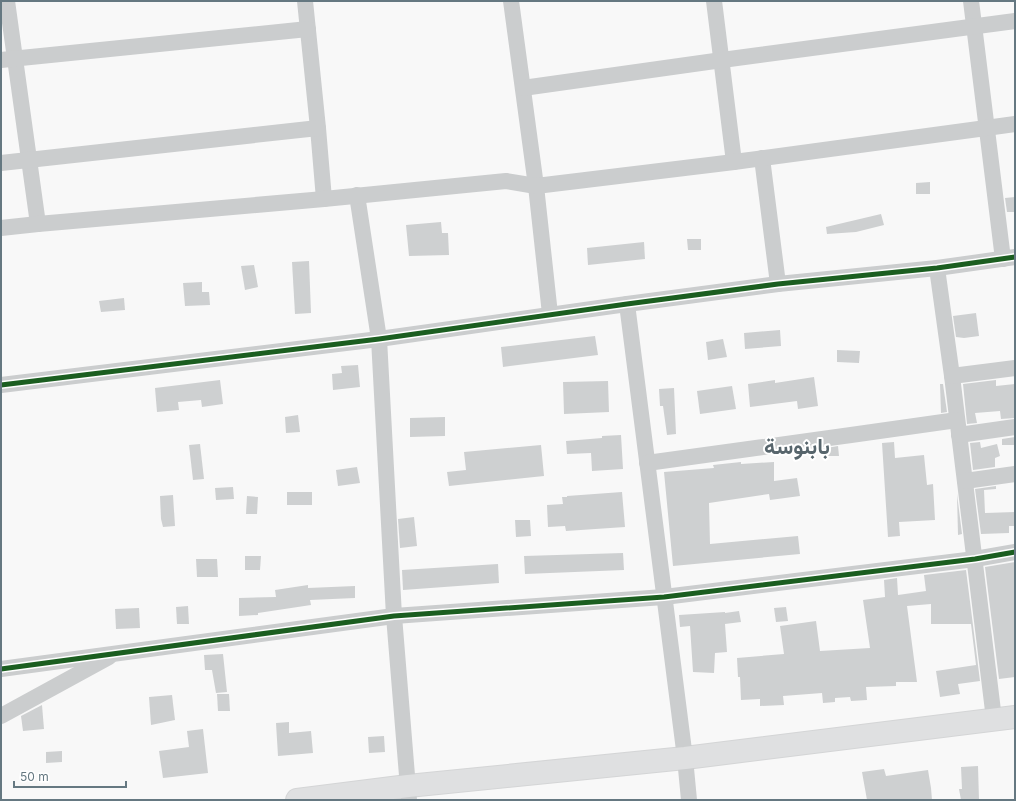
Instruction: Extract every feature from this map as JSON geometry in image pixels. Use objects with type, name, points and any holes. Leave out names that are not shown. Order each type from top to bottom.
[{"type":"main road","points":[[297,800],[408,793],[1005,718]]},
{"type":"street","points":[[7,1],[8,59],[29,160],[38,224]]},
{"type":"street","points":[[305,1],[324,199]]},
{"type":"street","points":[[511,1],[536,186],[550,314]]},
{"type":"street","points":[[714,1],[734,162]]},
{"type":"street","points":[[1,384],[379,339],[550,314],[778,284],[937,268],[1009,258],[986,128],[971,1]]},
{"type":"street","points":[[523,88],[1015,21]]},
{"type":"street","points":[[8,59],[308,29]]},
{"type":"street","points":[[1,228],[506,181],[536,186],[734,162],[1015,124]]},
{"type":"street","points":[[1,163],[318,128]]},
{"type":"street","points":[[762,158],[778,284]]},
{"type":"street","points":[[357,195],[379,339],[394,616],[408,793]]},
{"type":"street","points":[[937,268],[975,559],[1005,718]]},
{"type":"street","points":[[627,304],[685,758],[689,800]]},
{"type":"street","points":[[952,376],[1015,368]]},
{"type":"street","points":[[647,463],[836,438],[958,427],[1015,427]]},
{"type":"street","points":[[965,481],[1015,474]]},
{"type":"street","points":[[1,668],[394,616],[664,597],[975,559],[1015,552]]},
{"type":"street","points":[[1,716],[117,653]]},
{"type":"building","points":[[930,182],[930,194],[916,194],[916,183]]},
{"type":"building","points":[[1015,197],[1015,212],[1007,212],[1005,198]]},
{"type":"building","points":[[881,214],[884,225],[856,232],[827,234],[826,227]]},
{"type":"building","points":[[441,222],[442,233],[448,233],[449,255],[409,256],[406,225]]},
{"type":"building","points":[[687,239],[701,239],[701,250],[688,250]]},
{"type":"building","points":[[644,242],[645,259],[588,265],[587,248]]},
{"type":"building","points":[[309,261],[311,313],[295,314],[292,262]]},
{"type":"building","points":[[254,265],[258,287],[245,290],[241,266]]},
{"type":"building","points":[[202,282],[202,292],[209,292],[210,305],[185,306],[183,283]]},
{"type":"building","points":[[124,298],[125,310],[101,312],[99,301]]},
{"type":"building","points":[[976,313],[979,336],[964,338],[956,337],[953,316]]},
{"type":"building","points":[[780,330],[781,346],[745,349],[744,333]]},
{"type":"building","points":[[595,336],[598,355],[503,367],[501,347]]},
{"type":"building","points":[[723,339],[727,357],[708,360],[706,342]]},
{"type":"building","points":[[837,350],[860,351],[859,363],[837,362]]},
{"type":"building","points":[[358,365],[360,387],[333,390],[332,374],[342,373],[341,366]]},
{"type":"building","points":[[814,377],[818,406],[798,409],[797,401],[750,407],[748,384],[775,380],[775,383]]},
{"type":"building","points":[[220,380],[223,404],[202,407],[201,400],[178,402],[179,410],[157,412],[155,388]]},
{"type":"building","points":[[996,380],[996,386],[1015,384],[1015,418],[1001,419],[1000,411],[975,413],[977,423],[967,424],[963,384]]},
{"type":"building","points":[[608,381],[609,412],[564,414],[563,382]]},
{"type":"building","points":[[940,384],[943,384],[947,412],[941,413]]},
{"type":"building","points":[[732,386],[736,409],[700,414],[697,391]]},
{"type":"building","points":[[674,388],[676,434],[667,435],[663,406],[660,406],[659,389]]},
{"type":"building","points":[[298,415],[300,432],[286,433],[285,417]]},
{"type":"building","points":[[445,417],[445,436],[410,437],[410,418]]},
{"type":"building","points":[[621,435],[623,469],[592,471],[591,453],[567,454],[566,441]]},
{"type":"building","points":[[1015,437],[1015,445],[1002,445],[1002,439]]},
{"type":"building","points":[[894,442],[895,458],[924,455],[927,485],[933,484],[935,520],[899,522],[900,536],[888,537],[882,443]]},
{"type":"building","points":[[980,442],[981,448],[997,444],[1000,456],[995,458],[995,467],[973,470],[970,443]]},
{"type":"building","points":[[200,444],[204,479],[193,480],[189,445]]},
{"type":"building","points":[[541,445],[544,476],[449,486],[447,472],[466,470],[464,452]]},
{"type":"building","points":[[838,446],[839,456],[822,456],[821,449]]},
{"type":"building","points":[[741,462],[741,464],[774,462],[774,481],[797,478],[800,496],[770,500],[769,494],[709,503],[710,544],[798,536],[800,554],[673,566],[664,472],[714,468],[713,465]]},
{"type":"building","points":[[357,467],[360,483],[338,486],[336,470]]},
{"type":"building","points":[[996,486],[996,489],[984,490],[985,513],[1015,512],[1015,526],[1009,526],[1009,533],[981,534],[975,489]]},
{"type":"building","points":[[233,487],[234,499],[216,500],[215,488]]},
{"type":"building","points":[[287,492],[312,492],[312,505],[287,505]]},
{"type":"building","points":[[622,492],[625,527],[566,531],[565,526],[548,527],[547,505],[563,504],[562,497]]},
{"type":"building","points":[[957,494],[962,534],[958,535]]},
{"type":"building","points":[[173,495],[175,526],[163,527],[161,519],[160,496]]},
{"type":"building","points":[[247,496],[258,497],[257,514],[246,514]]},
{"type":"building","points":[[414,517],[417,546],[400,548],[398,519]]},
{"type":"building","points":[[515,520],[530,520],[531,536],[516,537]]},
{"type":"building","points":[[623,553],[624,570],[525,574],[524,556]]},
{"type":"building","points":[[245,556],[261,556],[260,570],[245,570]]},
{"type":"building","points":[[196,559],[217,559],[218,577],[197,577]]},
{"type":"building","points":[[1015,562],[1015,677],[999,679],[985,567]]},
{"type":"building","points":[[498,564],[499,583],[403,590],[402,570]]},
{"type":"building","points":[[966,570],[980,681],[958,684],[960,694],[940,697],[936,671],[976,665],[971,624],[931,624],[931,604],[907,606],[917,682],[896,682],[896,686],[866,687],[867,700],[851,701],[850,697],[835,698],[835,702],[823,703],[822,693],[783,696],[784,705],[760,706],[760,699],[741,700],[737,658],[784,654],[780,626],[816,621],[820,651],[870,648],[863,600],[885,597],[884,580],[897,578],[898,595],[926,591],[924,575]]},
{"type":"building","points":[[308,585],[308,588],[355,586],[355,598],[310,600],[311,605],[258,613],[258,615],[239,616],[239,598],[276,597],[275,590]]},
{"type":"building","points":[[188,606],[189,624],[177,624],[176,607]]},
{"type":"building","points":[[786,607],[788,621],[776,622],[774,608]]},
{"type":"building","points":[[139,608],[140,628],[116,629],[115,609]]},
{"type":"building","points":[[739,611],[741,622],[725,624],[727,652],[715,653],[714,673],[693,672],[690,626],[680,627],[679,615]]},
{"type":"building","points":[[223,654],[227,692],[216,693],[212,670],[205,670],[204,655]]},
{"type":"building","points":[[217,694],[229,694],[230,711],[218,711]]},
{"type":"building","points":[[172,695],[175,720],[151,725],[149,697]]},
{"type":"building","points":[[42,705],[44,729],[23,731],[21,716]]},
{"type":"building","points":[[289,722],[289,733],[311,731],[313,753],[278,756],[276,723]]},
{"type":"building","points":[[203,729],[208,773],[163,778],[159,751],[189,747],[187,731]]},
{"type":"building","points":[[384,736],[385,752],[369,753],[368,737]]},
{"type":"building","points":[[62,751],[62,762],[46,763],[46,752]]},
{"type":"building","points":[[978,766],[979,800],[961,800],[959,789],[962,789],[961,767]]},
{"type":"building","points":[[884,769],[886,776],[928,770],[932,800],[867,800],[862,772]]},
{"type":"cycle path","points":[[1,385],[379,339],[778,284],[937,268],[1015,257]]},
{"type":"cycle path","points":[[1,669],[394,616],[664,597],[975,559],[1015,552]]},
{"type":"district","name":"بابنوسة","points":[[797,446]]}]
